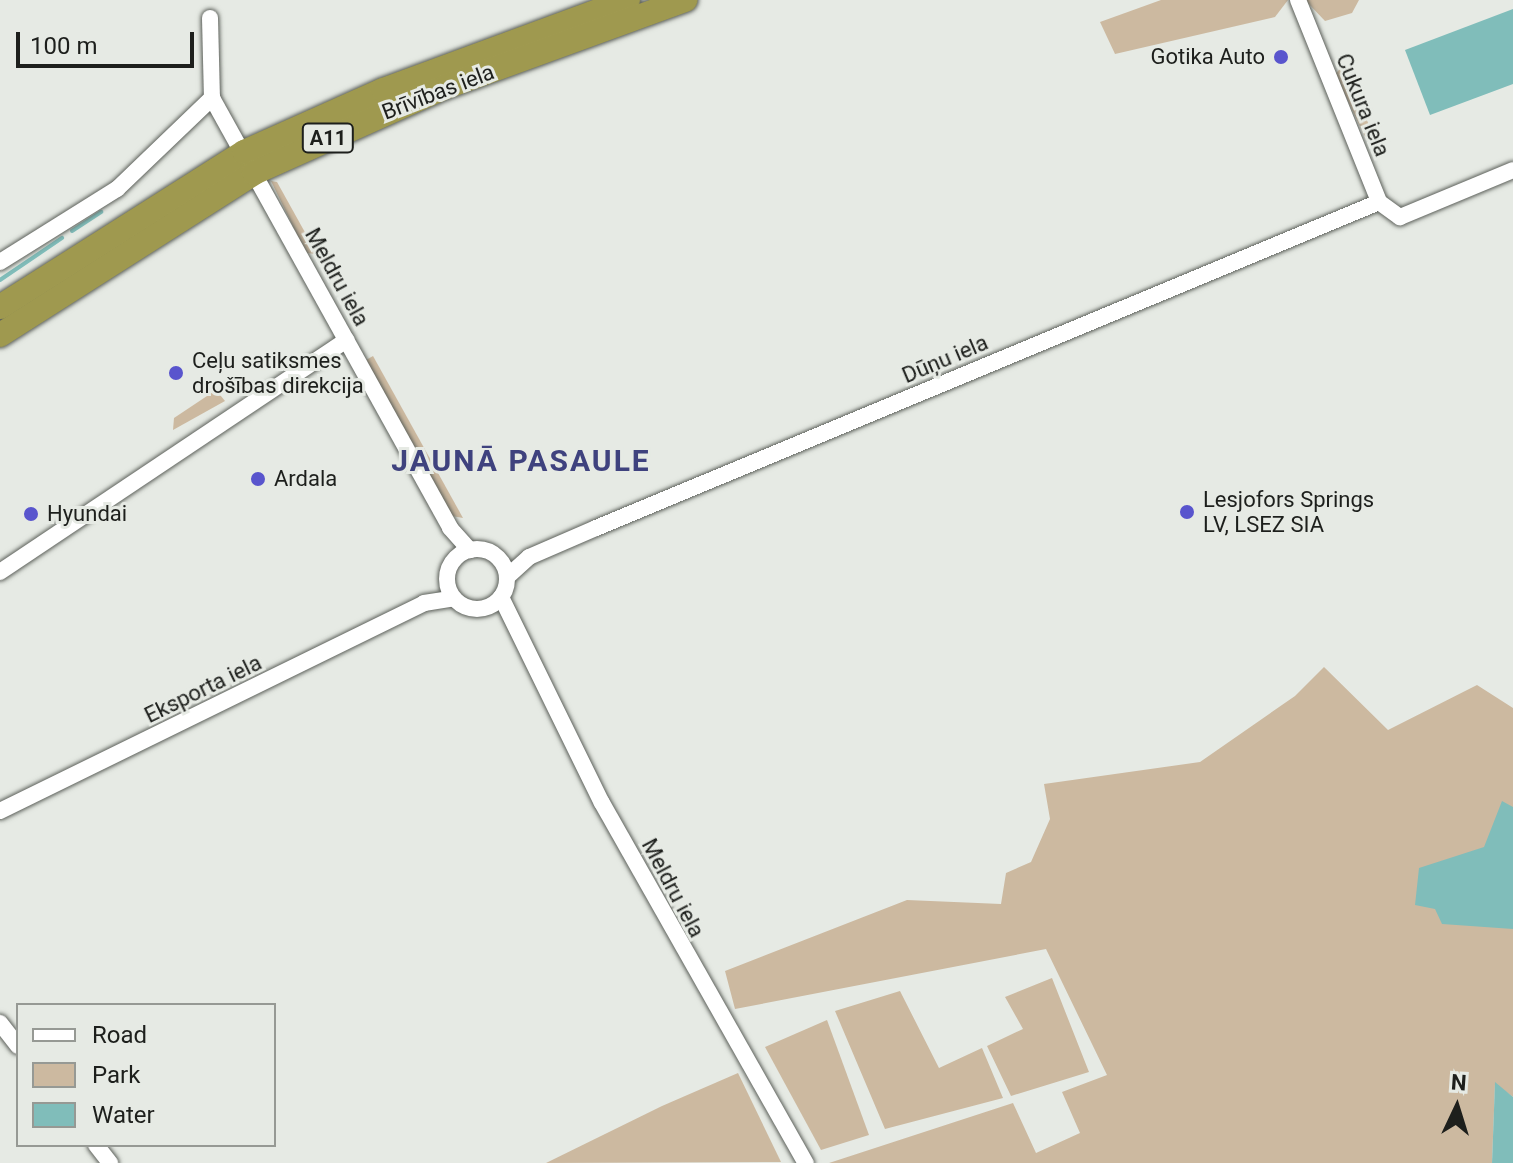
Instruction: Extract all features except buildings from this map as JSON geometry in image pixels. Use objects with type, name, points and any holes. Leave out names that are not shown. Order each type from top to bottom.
[{"type":"highway","name":"Brīvības iela","points":[[0,307],[249,163],[383,90],[628,0]]},
{"type":"highway","name":"Brīvības iela","points":[[0,335],[249,163],[685,0]]},
{"type":"street","name":"Cukura iela","points":[[1298,0],[1379,202]]},
{"type":"street","points":[[0,262],[117,189],[212,98],[210,18]]},
{"type":"street","name":"Meldru iela","points":[[212,98],[450,528],[470,550]]},
{"type":"street","points":[[1379,202],[1400,217],[1513,170]]},
{"type":"street","name":"Dūņu iela","points":[[507,577],[529,557],[1379,202]]},
{"type":"street","points":[[0,572],[346,340]]},
{"type":"street","name":"Meldru iela","points":[[447,577],[454,560],[450,528]]},
{"type":"street","points":[[454,560],[470,550],[498,558],[507,577],[501,597],[485,608]]},
{"type":"street","name":"Dūņu iela","points":[[498,558],[529,557]]},
{"type":"street","points":[[447,577],[454,598]]},
{"type":"street","name":"Eksporta iela","points":[[424,603],[447,577]]},
{"type":"street","name":"Meldru iela","points":[[501,597],[512,629],[693,972],[806,1163]]},
{"type":"street","name":"Meldru iela","points":[[454,598],[485,608],[512,629]]},
{"type":"street","name":"Eksporta iela","points":[[0,811],[424,603],[454,598]]},
{"type":"street","points":[[0,1023],[16,1043]]},
{"type":"street","points":[[98,1147],[110,1163]]},
{"type":"green space","points":[[1161,0],[1288,0],[1275,17],[1115,54],[1100,22]]},
{"type":"green space","points":[[1305,0],[1359,0],[1352,13],[1325,21]]},
{"type":"green space","points":[[1342,67],[1371,129],[1367,141],[1335,74]]},
{"type":"green space","points":[[271,181],[277,182],[317,254],[306,253]]},
{"type":"green space","points":[[373,356],[463,518],[452,516],[366,360]]},
{"type":"green space","points":[[216,390],[225,401],[173,430],[174,418]]},
{"type":"green space","points":[[1324,667],[1388,730],[1477,685],[1513,708],[1513,1097],[1495,1084],[1492,1163],[829,1163],[1013,1103],[1036,1153],[1080,1133],[1062,1092],[1107,1075],[1046,949],[735,1009],[725,971],[907,900],[1001,904],[1006,873],[1031,862],[1050,819],[1044,784],[1200,762],[1295,696]]},
{"type":"green space","points":[[1052,978],[1089,1072],[1011,1096],[987,1046],[1023,1029],[1005,997]]},
{"type":"green space","points":[[900,991],[939,1068],[982,1048],[1003,1098],[885,1129],[835,1011]]},
{"type":"green space","points":[[827,1020],[869,1135],[821,1150],[765,1047]]},
{"type":"green space","points":[[738,1073],[781,1162],[546,1163],[662,1106]]},
{"type":"water","points":[[1513,9],[1513,84],[1430,115],[1405,50]]},
{"type":"water","points":[[1502,801],[1513,807],[1513,929],[1442,924],[1435,909],[1415,905],[1419,868],[1484,847]]},
{"type":"water","points":[[1495,1082],[1513,1097],[1513,1163],[1492,1163]]},
{"type":"waterway","points":[[72,231],[101,212]]},
{"type":"waterway","points":[[0,280],[62,238]]},
{"type":"place","name":"Gotika Auto","points":[[1281,57]]},
{"type":"place","name":"Ceļu satiksmes drošības direkcija","points":[[176,373]]},
{"type":"place","name":"Ardala","points":[[258,479]]},
{"type":"place","name":"Lesjofors Springs LV, LSEZ SIA","points":[[1187,512]]},
{"type":"place","name":"Hyundai","points":[[31,514]]},
{"type":"district","name":"JAUNĀ PASAULE","points":[[521,461]]}]
